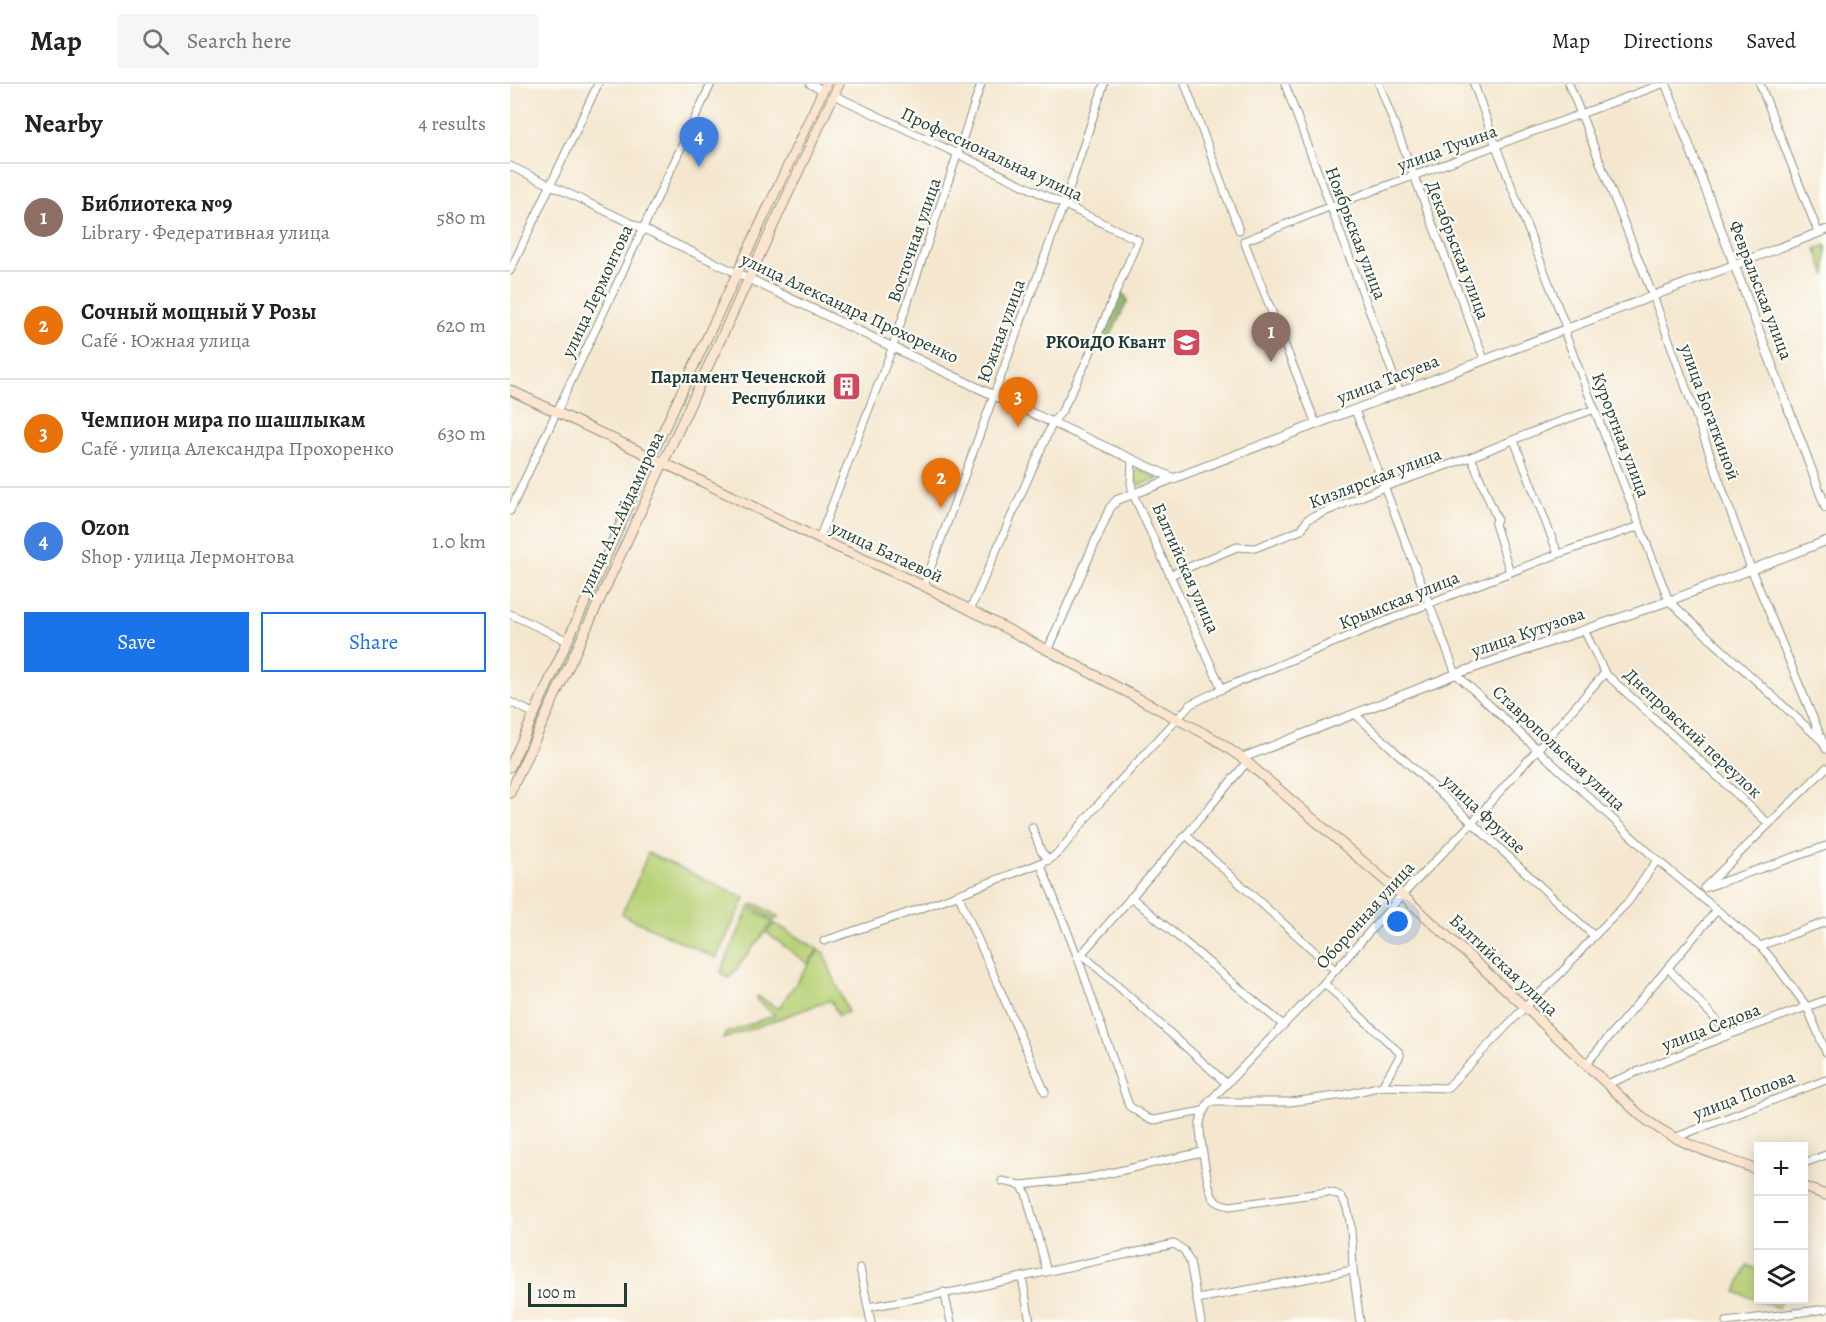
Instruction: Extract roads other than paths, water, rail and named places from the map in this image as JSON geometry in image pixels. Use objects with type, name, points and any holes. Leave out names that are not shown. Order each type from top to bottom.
[{"type":"main road","name":"улица А.А.Айдамирова","points":[[510,793],[839,84]]},
{"type":"main road","name":"улица А.А.Айдамирова","points":[[510,767],[825,87]]},
{"type":"main road","name":"улица Батаевой","points":[[510,390],[819,539],[924,586],[1213,738],[1244,760]]},
{"type":"main road","name":"Балтийская улица","points":[[1244,760],[1402,895],[1656,1129],[1754,1168]]},
{"type":"main road","points":[[1808,1189],[1826,1196]]},
{"type":"street","points":[[510,271],[598,84]]},
{"type":"street","name":"улица Лермонтова","points":[[510,511],[711,84]]},
{"type":"street","points":[[810,84],[825,87]]},
{"type":"street","name":"Восточная улица","points":[[819,539],[893,346],[981,84]]},
{"type":"street","name":"Южная улица","points":[[924,586],[1064,204],[1104,84]]},
{"type":"street","points":[[1185,84],[1239,230]]},
{"type":"street","name":"Ноябрьская улица","points":[[1285,84],[1400,393]]},
{"type":"street","name":"Декабрьская улица","points":[[1379,84],[1484,359]]},
{"type":"street","name":"Курортная улица","points":[[1474,84],[1567,330],[1566,336],[1669,601],[1825,746]]},
{"type":"street","name":"улица Богаткиной","points":[[1569,84],[1653,296],[1751,569],[1825,746]]},
{"type":"street","name":"улица Тучина","points":[[1316,424],[1244,241],[1329,207],[1664,84]]},
{"type":"street","name":"Февральская улица","points":[[1664,84],[1826,508]]},
{"type":"street","points":[[1760,84],[1822,231]]},
{"type":"street","name":"Профессиональная улица","points":[[834,95],[1138,240],[1088,358],[1062,411],[1053,422]]},
{"type":"street","name":"улица Александра Прохоренко","points":[[510,166],[1175,479]]},
{"type":"street","name":"улица Тасуева","points":[[1048,650],[1110,508],[1117,500],[1822,231]]},
{"type":"street","name":"Кизлярская улица","points":[[1170,574],[1237,547],[1255,548],[1301,530],[1308,519],[1384,487],[1471,457],[1595,409]]},
{"type":"street","name":"Ставропольская улица","points":[[1355,410],[1456,674],[1657,860],[1760,946],[1807,1007],[1826,1052]]},
{"type":"street","points":[[970,610],[1053,422]]},
{"type":"street","points":[[1514,440],[1558,554]]},
{"type":"street","points":[[1471,457],[1497,519],[1495,524],[1510,573]]},
{"type":"street","name":"Балтийская улица","points":[[1132,459],[1133,494],[1222,689]]},
{"type":"street","name":"Крымская улица","points":[[1049,860],[1059,852],[1094,809],[1191,704],[1347,636],[1558,554],[1640,526]]},
{"type":"street","name":"улица Кутузова","points":[[1244,760],[1456,674],[1669,601],[1826,541]]},
{"type":"street","points":[[510,614],[568,641]]},
{"type":"street","name":"Днепровский переулок","points":[[1584,630],[1605,673],[1769,824]]},
{"type":"street","name":"Оборонная улица","points":[[1203,1111],[1282,1024],[1324,983],[1402,895],[1472,823],[1605,673]]},
{"type":"street","points":[[510,702],[535,714]]},
{"type":"street","name":"улица Фрунзе","points":[[1355,714],[1593,936]]},
{"type":"street","points":[[1080,956],[1186,835],[1244,760]]},
{"type":"street","points":[[1704,888],[1826,768]]},
{"type":"street","points":[[824,941],[1049,860],[1041,851],[1032,827]]},
{"type":"street","points":[[1186,835],[1335,970]]},
{"type":"street","points":[[1696,892],[1826,846]]},
{"type":"street","points":[[1209,1102],[1290,1102],[1344,1095],[1382,1086],[1448,1088],[1628,902],[1657,860]]},
{"type":"street","points":[[1040,863],[1080,956],[1130,1106],[1154,1120],[1203,1111],[1200,1122],[1203,1156],[1213,1198],[1220,1204],[1230,1206],[1327,1192],[1341,1197],[1348,1211],[1360,1322]]},
{"type":"street","points":[[958,894],[1045,1092]]},
{"type":"street","points":[[1131,897],[1282,1024]]},
{"type":"street","points":[[1586,1064],[1717,910]]},
{"type":"street","points":[[1760,946],[1826,922]]},
{"type":"street","points":[[1080,956],[1227,1084]]},
{"type":"street","points":[[1668,968],[1721,1025],[1726,1036]]},
{"type":"street","points":[[1324,983],[1400,1053],[1382,1086]]},
{"type":"street","name":"улица Седова","points":[[1607,1084],[1726,1036],[1826,1000]]},
{"type":"street","name":"улица Попова","points":[[1674,1138],[1826,1080]]},
{"type":"street","points":[[1808,1161],[1826,1155]]},
{"type":"street","points":[[1002,1181],[1021,1185],[1088,1178],[1203,1156]]},
{"type":"street","points":[[1021,1185],[1026,1193],[1047,1272]]},
{"type":"street","points":[[868,1307],[958,1291],[1174,1244],[1184,1250],[1190,1262],[1201,1322]]},
{"type":"street","points":[[860,1268],[871,1322]]},
{"type":"street","points":[[1197,1299],[1353,1270]]},
{"type":"street","points":[[1022,1277],[1030,1322]]},
{"type":"street","points":[[944,1293],[951,1322]]},
{"type":"street","points":[[1725,1322],[1826,1309]]},
{"type":"place","name":"Ozon","points":[[699,167]]},
{"type":"place","name":"РКОиДО Квант","points":[[1187,342]]},
{"type":"place","name":"Библиотека №9","points":[[1271,362]]},
{"type":"place","name":"Парламент Чеченской Республики","points":[[847,387]]},
{"type":"place","name":"Чемпион мира по шашлыкам","points":[[1018,427]]},
{"type":"place","name":"Сочный мощный У Розы","points":[[941,508]]}]
